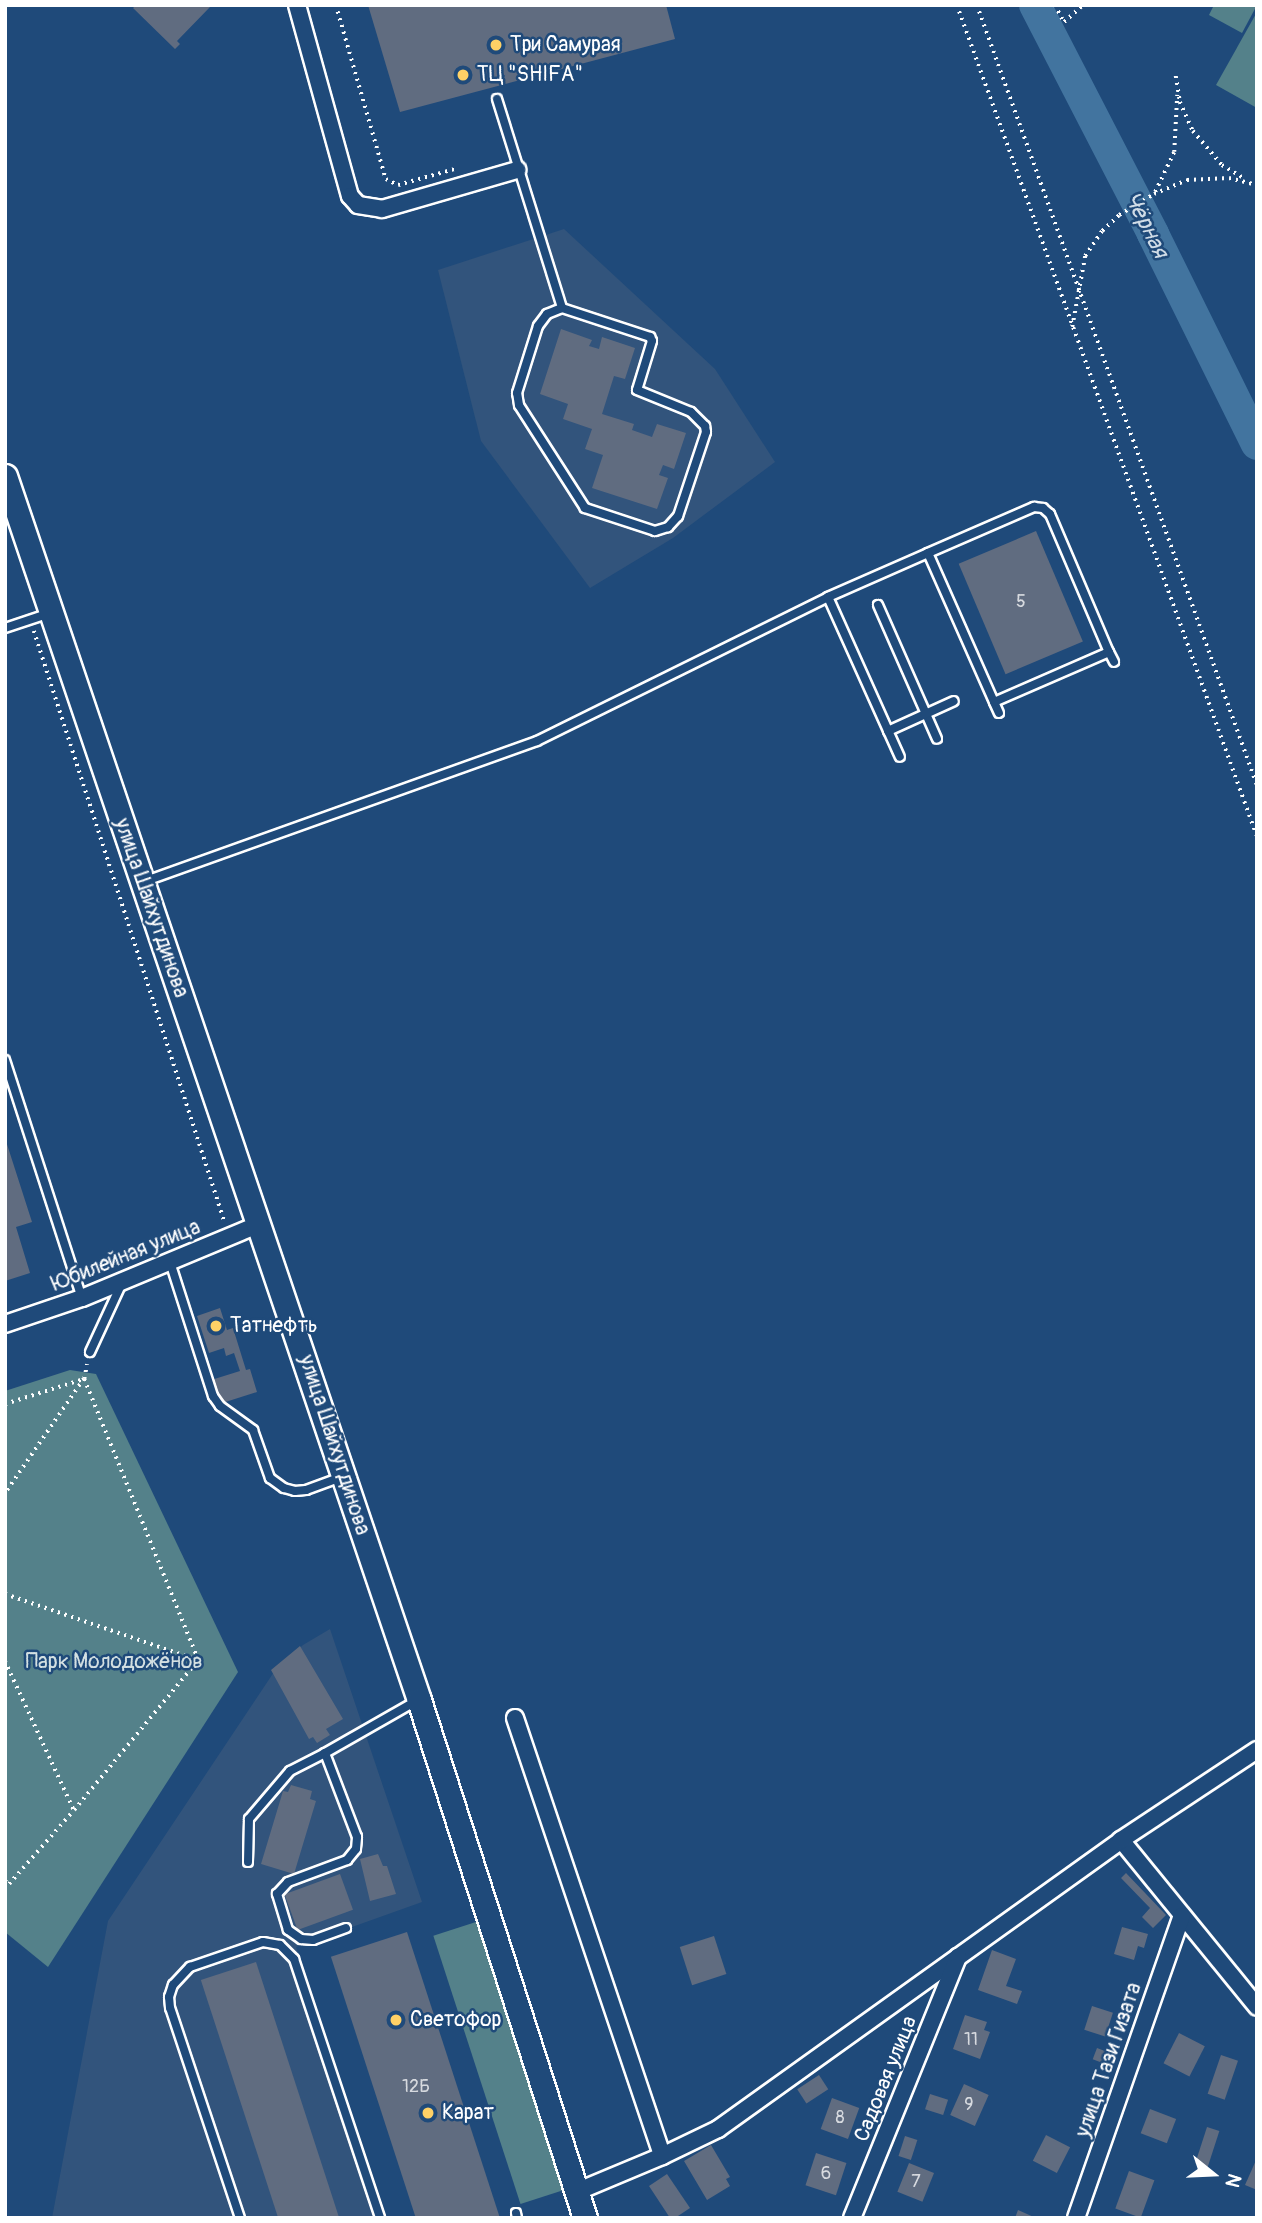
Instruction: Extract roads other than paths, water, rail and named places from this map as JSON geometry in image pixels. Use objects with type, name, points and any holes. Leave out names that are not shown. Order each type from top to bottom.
[{"type":"main road","name":"улица Шайхутдинова","points":[[5,476],[40,617],[142,882],[260,1224],[419,1700],[585,2218]]},
{"type":"street","points":[[297,5],[351,196],[358,205],[382,209],[517,170]]},
{"type":"street","name":"Юбилейная улица","points":[[5,1324],[82,1298],[260,1224]]},
{"type":"street","points":[[516,1718],[662,2156]]},
{"type":"street","points":[[576,2192],[718,2129],[1121,1840],[1257,1750]]},
{"type":"street","points":[[1121,1840],[1257,2007]]},
{"type":"street","name":"улица Тази Гизата","points":[[1076,2218],[1182,1916]]},
{"type":"street","name":"Садовая улица","points":[[852,2218],[958,1956]]},
{"type":"lane","points":[[497,99],[562,308]]},
{"type":"lane","points":[[562,308],[650,337],[652,341],[637,390],[691,412],[705,426],[706,432],[678,516],[668,527],[655,531],[585,508],[519,405],[517,393],[538,326],[547,314],[562,308]]},
{"type":"lane","points":[[142,882],[537,741],[828,597],[1034,507],[1043,508],[1050,514],[1114,662]]},
{"type":"lane","points":[[928,553],[999,713]]},
{"type":"lane","points":[[828,597],[900,757]]},
{"type":"lane","points":[[877,605],[937,739]]},
{"type":"lane","points":[[5,628],[40,617]]},
{"type":"lane","points":[[994,702],[1109,652]]},
{"type":"lane","points":[[888,731],[954,701]]},
{"type":"lane","points":[[5,1060],[82,1298]]},
{"type":"lane","points":[[170,1262],[213,1396],[220,1406],[253,1430],[270,1478],[284,1488],[295,1491],[306,1490],[344,1476]]},
{"type":"lane","points":[[90,1352],[122,1282]]},
{"type":"lane","points":[[248,1862],[249,1819],[290,1771],[419,1700]]},
{"type":"lane","points":[[326,1753],[357,1837],[356,1850],[346,1860],[288,1882],[277,1894],[288,1930],[301,1939],[313,1940],[346,1928]]},
{"type":"lane","points":[[240,2218],[170,2008],[169,1997],[173,1985],[190,1967],[262,1942],[280,1945],[294,1959],[380,2218]]},
{"type":"waterway","name":"Чёрная","points":[[1035,5],[1257,444]]},
{"type":"place","name":"Три Самурая","points":[[496,45]]},
{"type":"place","name":"ТЦ \"SHIFA\"","points":[[463,75]]},
{"type":"place","name":"Татнефть","points":[[216,1326]]},
{"type":"place","name":"Светофор","points":[[396,2020]]},
{"type":"place","name":"Карат","points":[[428,2113]]},
{"type":"park label","name":"Парк Молодожёнов","points":[[114,1662]]}]
